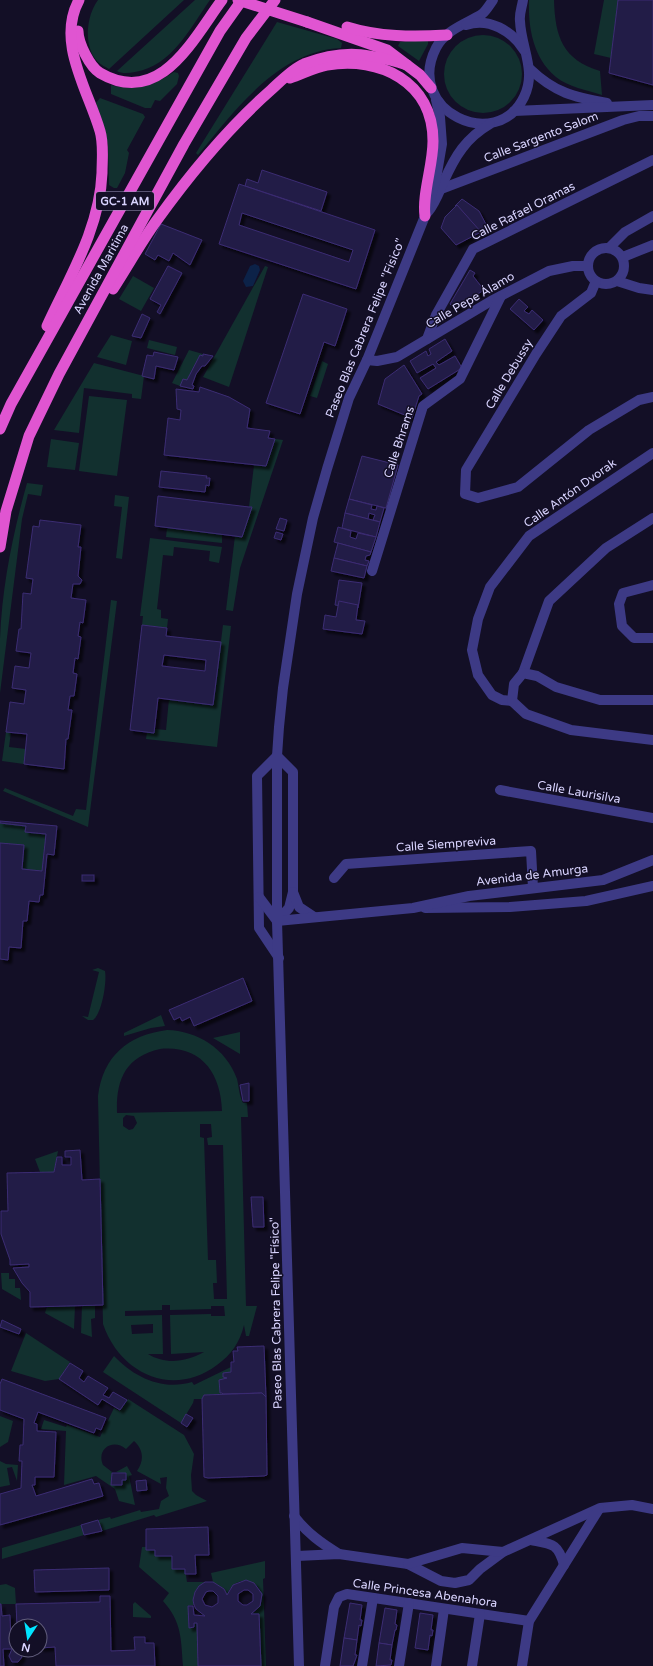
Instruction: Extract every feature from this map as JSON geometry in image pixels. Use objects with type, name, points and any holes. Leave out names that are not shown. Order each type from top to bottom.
[{"type":"highway","points":[[10,404],[92,227],[102,175],[100,132],[73,56],[70,32],[72,19],[79,0]]},
{"type":"highway","points":[[86,0],[78,21],[80,46],[99,72],[110,78],[137,82],[150,80],[173,66],[222,0]]},
{"type":"highway","points":[[238,0],[359,31],[407,37],[447,35]]},
{"type":"highway","name":"Avenida Maritima","points":[[0,429],[10,404],[220,31],[242,0]]},
{"type":"highway","points":[[261,0],[387,50],[420,75],[431,88]]},
{"type":"highway","name":"Avenida Maritima","points":[[0,547],[6,512],[29,436],[59,374],[184,144],[246,38],[275,0]]},
{"type":"highway","points":[[59,374],[157,220],[214,148],[247,112],[302,65],[345,53],[378,56],[407,65]]},
{"type":"highway","points":[[282,81],[325,65],[346,62],[384,68],[396,74],[414,88],[425,106],[430,119],[433,141],[431,171],[423,205],[425,216]]},
{"type":"street","points":[[425,216],[441,156],[442,133],[436,100],[431,88],[429,74],[431,59],[437,46],[447,35],[483,13],[493,0]]},
{"type":"street","points":[[425,216],[436,202],[454,160],[466,142],[478,131],[493,122],[504,118],[514,111],[524,99],[529,84],[530,69],[520,20],[523,0]]},
{"type":"street","points":[[457,28],[477,23],[497,26],[509,32],[519,41],[526,52]]},
{"type":"street","points":[[530,69],[549,86],[576,98],[619,106]]},
{"type":"street","points":[[436,100],[447,112],[461,120],[477,124],[493,122]]},
{"type":"street","points":[[514,111],[576,110],[619,106],[653,105]]},
{"type":"street","name":"Calle Sargento Salom","points":[[441,189],[622,120],[639,116],[653,116]]},
{"type":"street","name":"Calle Rafael Oramas","points":[[428,339],[436,315],[473,249],[653,160]]},
{"type":"street","name":"Paseo Blas Cabrera Felipe \"Físico\"","points":[[299,1666],[297,1556],[294,1516],[277,921],[277,756],[283,688],[297,594],[307,546],[346,405],[367,360],[425,216]]},
{"type":"street","points":[[609,248],[625,232],[653,216]]},
{"type":"street","points":[[622,257],[653,246]]},
{"type":"street","points":[[603,248],[609,248],[615,250],[622,257],[625,268],[621,277],[617,281],[607,284],[596,281],[592,277],[588,266],[592,254],[603,248]]},
{"type":"street","name":"Calle Pepe Álamo","points":[[367,360],[377,362],[388,360],[428,339],[500,296],[549,271],[573,266],[588,266]]},
{"type":"street","name":"Calle Debussy","points":[[596,281],[592,293],[561,316],[536,354],[466,470],[466,494],[478,498],[518,487],[589,430],[639,400],[653,397]]},
{"type":"street","points":[[617,281],[639,288],[653,290]]},
{"type":"street","name":"Calle Bhrams","points":[[372,571],[423,406],[460,379],[500,296]]},
{"type":"street","name":"Calle Antón Dvorak","points":[[512,700],[502,700],[492,695],[478,675],[472,650],[478,619],[490,587],[529,536],[653,453]]},
{"type":"street","points":[[653,518],[606,548],[549,601],[523,673],[514,684],[512,700],[526,714],[570,730],[653,740]]},
{"type":"street","points":[[653,585],[623,593],[619,604],[622,626],[634,638],[653,638]]},
{"type":"street","points":[[523,673],[537,676],[556,687],[600,700],[653,700]]},
{"type":"street","points":[[259,897],[277,921],[289,908],[294,892],[293,772],[277,756],[257,776],[259,928],[279,959]]},
{"type":"street","name":"Calle Laurisilva","points":[[500,790],[653,818]]},
{"type":"street","name":"Calle Siempreviva","points":[[334,878],[346,864],[531,851],[533,888]]},
{"type":"street","name":"Avenida de Amurga","points":[[413,908],[469,896],[603,880],[653,860]]},
{"type":"street","name":"Avenida de Amurga","points":[[277,921],[413,908],[510,907],[586,901],[653,886]]},
{"type":"street","points":[[294,892],[299,907],[314,917]]},
{"type":"street","points":[[297,1556],[339,1554],[408,1564],[441,1581],[455,1583],[469,1580],[480,1569],[503,1552],[600,1508],[632,1505],[653,1509]]},
{"type":"street","points":[[522,1666],[529,1621],[600,1508]]},
{"type":"street","points":[[294,1516],[317,1541],[339,1554]]},
{"type":"street","points":[[531,1540],[552,1544],[560,1551],[564,1565]]},
{"type":"street","points":[[408,1564],[462,1548],[503,1552]]},
{"type":"street","name":"Calle Princesa Abenahora","points":[[325,1666],[334,1607],[339,1597],[346,1594],[529,1621]]},
{"type":"street","points":[[362,1666],[372,1598]]},
{"type":"street","points":[[399,1666],[409,1603]]},
{"type":"street","points":[[436,1666],[444,1609]]},
{"type":"street","points":[[472,1666],[480,1614]]},
{"type":"green space","points":[[98,0],[184,0],[109,69],[99,63],[93,56],[88,40],[91,14]]},
{"type":"green space","points":[[195,0],[210,0],[187,34],[170,54],[160,62],[148,68],[128,73],[121,73],[117,71]]},
{"type":"green space","points":[[529,0],[554,0],[556,25],[559,36],[569,53],[577,60],[600,71],[602,95],[566,83],[556,77],[548,69],[542,61],[534,42],[531,31]]},
{"type":"green space","points":[[604,0],[618,0],[611,58],[594,54]]},
{"type":"green space","points":[[277,22],[337,39],[342,43],[341,48],[318,52],[297,60],[278,71],[243,102],[198,155],[196,153]]},
{"type":"green space","points":[[483,35],[498,38],[511,46],[519,59],[522,74],[519,89],[511,102],[498,110],[483,113],[468,110],[455,102],[447,89],[444,74],[447,59],[455,46],[468,38]]},
{"type":"green space","points":[[428,41],[428,44],[419,61],[398,46],[400,42]]},
{"type":"green space","points":[[174,72],[178,73],[179,76],[177,84],[160,101],[155,100],[151,108],[145,108],[111,94],[111,85],[128,88],[144,86],[152,84]]},
{"type":"green space","points":[[100,98],[143,114],[145,117],[127,150],[129,153],[125,173],[117,188],[109,185],[108,145],[96,103]]},
{"type":"green space","points":[[265,266],[268,267],[229,387],[203,377]]},
{"type":"green space","points":[[133,276],[154,288],[141,311],[119,299]]},
{"type":"green space","points":[[111,335],[132,341],[126,365],[97,357]]},
{"type":"green space","points":[[149,340],[177,347],[175,355],[147,348]]},
{"type":"green space","points":[[189,350],[203,354],[203,356],[200,355],[187,380],[180,386],[172,383]]},
{"type":"green space","points":[[322,361],[328,364],[317,398],[310,396]]},
{"type":"green space","points":[[94,363],[144,376],[141,399],[132,398],[132,394],[84,388],[79,433],[54,430]]},
{"type":"green space","points":[[89,396],[127,400],[117,476],[79,471]]},
{"type":"green space","points":[[51,439],[79,443],[75,470],[47,467]]},
{"type":"green space","points":[[275,439],[283,440],[240,568],[233,611],[226,610],[235,536],[242,537],[249,507],[254,465],[266,466]]},
{"type":"green space","points":[[27,483],[43,485],[41,496],[28,494],[22,519],[0,693],[0,639],[3,599],[13,540]]},
{"type":"green space","points":[[115,495],[129,497],[122,559],[116,558],[122,507],[114,506]]},
{"type":"green space","points":[[167,528],[222,534],[222,543],[166,537]]},
{"type":"green space","points":[[150,538],[222,547],[219,563],[209,561],[210,551],[174,547],[173,556],[163,555],[157,609],[161,610],[161,618],[168,619],[167,628],[142,625],[143,616],[140,616]]},
{"type":"green space","points":[[111,600],[117,601],[88,827],[3,791],[5,788],[73,816],[76,809],[86,810]]},
{"type":"green space","points":[[223,625],[231,626],[217,747],[146,739],[147,732],[154,733],[155,729],[166,730],[169,699],[213,705]]},
{"type":"green space","points":[[6,732],[11,732],[9,747],[26,749],[24,764],[2,761]]},
{"type":"green space","points":[[0,823],[26,826],[25,831],[46,834],[42,871],[22,869],[24,845],[0,843]]},
{"type":"green space","points":[[98,968],[105,971],[103,997],[96,1017],[93,1020],[88,1020],[82,1016],[88,1017],[99,972],[92,970]]},
{"type":"green space","points":[[161,1015],[165,1026],[151,1028],[124,1036],[124,1033]]},
{"type":"green space","points":[[167,1030],[178,1031],[209,1043],[226,1058],[237,1079],[243,1103],[247,1103],[248,1117],[241,1117],[246,1306],[257,1306],[249,1336],[246,1336],[244,1325],[231,1352],[222,1361],[200,1375],[183,1380],[166,1380],[150,1376],[135,1368],[122,1356],[111,1341],[103,1324],[98,1096],[105,1070],[112,1059],[129,1043],[140,1037]],"holes":[[[160,1049],[174,1049],[187,1052],[206,1064],[218,1085],[222,1111],[117,1113],[118,1090],[125,1072],[138,1058]],[[126,1115],[134,1116],[137,1123],[133,1129],[129,1130],[123,1126],[123,1118]],[[200,1124],[211,1124],[212,1137],[207,1138],[208,1145],[223,1145],[227,1299],[214,1299],[213,1283],[217,1283],[216,1260],[208,1260],[204,1138],[200,1137]],[[162,1305],[170,1305],[170,1310],[211,1309],[211,1306],[224,1306],[225,1316],[211,1316],[211,1314],[170,1315],[171,1354],[204,1352],[183,1360],[169,1361],[162,1360],[148,1354],[163,1354],[162,1315],[125,1316],[125,1311],[162,1310]],[[153,1324],[153,1333],[132,1334],[131,1325]]]},
{"type":"green space","points":[[240,1032],[240,1054],[213,1038]]},
{"type":"green space","points":[[58,1151],[54,1172],[40,1172],[35,1159]]},
{"type":"green space","points":[[1,1273],[9,1273],[9,1279],[15,1279],[15,1288],[20,1288],[21,1300],[2,1289]]},
{"type":"green space","points":[[82,1305],[95,1305],[95,1318],[91,1319],[92,1337],[81,1333]]},
{"type":"green space","points":[[47,1306],[75,1306],[74,1329],[45,1313]]},
{"type":"green space","points":[[26,1333],[70,1362],[59,1379],[45,1381],[11,1371]]},
{"type":"green space","points":[[114,1356],[122,1364],[140,1376],[159,1383],[170,1385],[192,1382],[194,1385],[231,1367],[231,1372],[223,1373],[223,1377],[227,1378],[219,1380],[220,1393],[223,1394],[204,1395],[202,1399],[194,1399],[181,1423],[103,1372]]},
{"type":"green space","points":[[128,1399],[184,1435],[194,1454],[191,1475],[192,1491],[207,1501],[156,1517],[154,1515],[102,1531],[98,1520],[110,1517],[111,1519],[140,1510],[141,1512],[159,1509],[161,1501],[169,1496],[166,1488],[167,1477],[160,1478],[161,1484],[137,1471],[141,1463],[142,1456],[140,1448],[134,1441],[126,1449],[116,1445],[107,1447],[102,1454],[101,1459],[103,1465],[112,1472],[111,1485],[122,1485],[122,1480],[126,1480],[126,1474],[116,1472],[127,1466],[132,1475],[129,1476],[135,1505],[119,1501],[115,1489],[96,1476],[64,1485],[66,1431],[41,1429],[44,1420],[66,1427],[67,1425],[100,1437],[114,1408],[120,1411]]},
{"type":"green space","points":[[0,1416],[13,1421],[8,1442],[0,1447]]},
{"type":"green space","points":[[0,1461],[6,1464],[18,1465],[17,1481],[12,1467],[7,1468],[10,1485],[0,1487]]},
{"type":"green space","points":[[81,1525],[84,1535],[2,1559],[2,1548]]},
{"type":"green space","points":[[142,1547],[146,1547],[147,1550],[155,1550],[156,1556],[172,1556],[172,1569],[185,1569],[187,1582],[205,1582],[195,1591],[193,1597],[194,1605],[188,1606],[189,1628],[194,1627],[194,1623],[197,1623],[198,1666],[183,1666],[181,1639],[177,1624],[174,1616],[163,1601],[169,1593],[139,1567]]},
{"type":"green space","points":[[265,1561],[265,1578],[263,1579],[266,1666],[261,1666],[259,1615],[251,1614],[259,1608],[261,1604],[262,1595],[258,1587],[254,1583],[241,1581],[234,1584],[227,1595],[224,1589],[213,1582],[211,1573]]},
{"type":"green space","points":[[6,1584],[15,1588],[16,1604],[0,1604],[0,1585]]},
{"type":"green space","points":[[135,1602],[151,1616],[151,1618],[133,1617],[133,1604]]},
{"type":"water","points":[[255,264],[259,266],[260,270],[253,286],[246,287],[243,281],[250,266]]},
{"type":"building","points":[[618,0],[653,0],[653,85],[609,73]]},
{"type":"building","points":[[262,170],[327,192],[321,211],[245,186],[247,179],[258,183]]},
{"type":"building","points":[[239,184],[375,230],[356,289],[219,244]],"holes":[[[242,213],[353,250],[349,262],[239,225]]]},
{"type":"building","points":[[462,199],[479,211],[489,230],[481,234],[455,206]]},
{"type":"building","points":[[457,205],[481,232],[456,245],[441,228],[445,217]]},
{"type":"building","points":[[161,224],[202,240],[190,265],[173,253],[169,261],[158,255],[155,260],[145,254]]},
{"type":"building","points":[[168,266],[182,273],[160,314],[157,312],[161,305],[150,299]]},
{"type":"building","points":[[470,270],[475,273],[473,276],[484,290],[455,308],[450,304]]},
{"type":"building","points":[[303,294],[347,309],[335,346],[324,342],[300,414],[266,403]]},
{"type":"building","points":[[519,299],[528,307],[524,311],[529,314],[532,310],[543,320],[534,330],[510,309]]},
{"type":"building","points":[[142,314],[150,318],[141,338],[132,336]]},
{"type":"building","points":[[445,339],[452,351],[436,362],[439,365],[455,356],[462,368],[428,389],[420,378],[436,368],[433,364],[417,373],[410,361],[426,351],[428,356],[431,354],[429,349]]},
{"type":"building","points":[[154,352],[178,357],[174,370],[156,366],[154,379],[142,376],[147,355],[153,356]]},
{"type":"building","points":[[203,354],[213,356],[196,374],[192,385],[194,386],[193,389],[180,386],[183,379],[187,380],[200,355],[203,356]]},
{"type":"building","points":[[404,365],[422,394],[419,396],[412,418],[378,404],[385,379]]},
{"type":"building","points":[[200,387],[229,397],[250,409],[247,428],[270,431],[268,438],[275,439],[266,466],[164,455],[168,418],[180,420],[181,410],[177,409],[176,389],[199,392]]},
{"type":"building","points":[[362,456],[398,465],[386,508],[349,499]]},
{"type":"building","points":[[161,471],[207,476],[206,478],[210,478],[209,486],[206,485],[205,492],[159,487]]},
{"type":"building","points":[[158,496],[252,507],[242,537],[155,526]]},
{"type":"building","points":[[349,499],[372,505],[371,509],[376,510],[377,506],[384,508],[380,522],[373,520],[375,515],[369,513],[368,519],[345,513]]},
{"type":"building","points":[[345,513],[380,522],[376,537],[342,528]]},
{"type":"building","points":[[280,518],[287,520],[284,531],[276,529]]},
{"type":"building","points":[[40,520],[81,525],[78,547],[81,547],[78,576],[82,580],[80,584],[73,584],[71,598],[86,600],[83,623],[80,622],[78,636],[81,637],[78,659],[75,658],[73,673],[77,674],[74,696],[70,696],[68,710],[72,710],[68,739],[66,739],[64,769],[24,764],[27,734],[6,732],[10,702],[24,704],[26,690],[12,688],[15,666],[29,668],[31,653],[16,651],[19,629],[21,629],[23,593],[31,594],[33,579],[26,578],[33,526],[39,527]]},
{"type":"building","points":[[338,527],[351,531],[350,537],[356,539],[358,533],[376,537],[371,552],[334,542]]},
{"type":"building","points":[[276,532],[283,534],[281,540],[274,538]]},
{"type":"building","points":[[338,543],[371,552],[370,555],[366,556],[365,560],[369,561],[367,566],[334,558]]},
{"type":"building","points":[[334,558],[367,566],[364,578],[331,571]]},
{"type":"building","points":[[339,580],[362,583],[358,608],[335,605]]},
{"type":"building","points":[[339,601],[358,605],[356,620],[365,621],[362,634],[323,629],[325,615],[336,617]]},
{"type":"building","points":[[142,625],[167,628],[166,636],[221,642],[213,705],[158,698],[154,733],[130,730]],"holes":[[[164,655],[206,660],[205,671],[162,666]]]},
{"type":"building","points":[[0,821],[57,826],[54,855],[47,854],[43,895],[40,895],[39,902],[29,901],[27,921],[23,921],[21,948],[9,947],[8,960],[0,959],[0,843],[24,845],[22,869],[42,871],[46,834],[25,832],[26,826],[0,823]]},
{"type":"building","points":[[82,875],[94,875],[94,881],[82,881]]},
{"type":"building","points":[[243,978],[252,1001],[194,1026],[190,1017],[182,1021],[180,1017],[174,1020],[169,1010]]},
{"type":"building","points":[[249,1083],[249,1101],[243,1101],[240,1085]]},
{"type":"building","points":[[80,1150],[82,1180],[100,1179],[103,1305],[30,1307],[30,1292],[22,1283],[13,1268],[29,1267],[29,1264],[10,1265],[10,1260],[1,1234],[1,1211],[8,1211],[7,1173],[54,1172],[57,1157],[62,1157],[62,1165],[71,1165],[71,1157],[65,1157],[65,1151]]},
{"type":"building","points":[[251,1197],[263,1197],[264,1227],[253,1227]]},
{"type":"building","points":[[2,1320],[21,1329],[19,1334],[0,1327]]},
{"type":"building","points":[[264,1346],[266,1397],[262,1393],[220,1393],[219,1380],[227,1378],[223,1377],[223,1373],[231,1372],[231,1362],[234,1362],[233,1351],[238,1351],[237,1347]]},
{"type":"building","points":[[70,1363],[83,1371],[79,1378],[84,1382],[88,1376],[108,1388],[103,1395],[109,1398],[113,1392],[127,1400],[120,1410],[102,1399],[98,1405],[59,1379]]},
{"type":"building","points":[[2,1379],[106,1418],[101,1430],[96,1428],[94,1433],[38,1412],[34,1423],[37,1424],[37,1431],[56,1432],[54,1477],[35,1477],[35,1485],[32,1485],[36,1496],[92,1479],[94,1484],[99,1483],[103,1496],[0,1525],[0,1494],[21,1488],[22,1461],[19,1461],[20,1445],[23,1445],[24,1419],[0,1410],[0,1384]]},
{"type":"building","points":[[262,1393],[266,1397],[267,1475],[204,1477],[202,1399],[204,1395]]},
{"type":"building","points":[[186,1414],[193,1418],[187,1427],[181,1423]]},
{"type":"building","points":[[112,1473],[126,1473],[126,1480],[122,1480],[122,1485],[111,1485]]},
{"type":"building","points":[[146,1480],[147,1490],[137,1491],[136,1481]]},
{"type":"building","points":[[98,1520],[102,1531],[84,1535],[81,1525]]},
{"type":"building","points":[[208,1527],[209,1555],[195,1555],[196,1574],[185,1574],[185,1569],[172,1569],[172,1556],[155,1556],[155,1550],[146,1550],[146,1529]]},
{"type":"building","points":[[109,1568],[109,1590],[35,1592],[34,1570]]},
{"type":"building","points":[[246,1580],[254,1583],[262,1594],[260,1606],[251,1614],[259,1614],[261,1666],[198,1666],[197,1623],[194,1623],[194,1627],[189,1628],[188,1606],[193,1606],[194,1615],[205,1616],[196,1609],[193,1600],[195,1592],[199,1586],[205,1582],[213,1582],[224,1589],[227,1595],[233,1585]],"holes":[[[244,1590],[248,1590],[253,1594],[253,1601],[247,1605],[243,1605],[238,1601],[238,1594]],[[213,1591],[218,1596],[218,1603],[212,1607],[205,1605],[202,1599],[206,1592]]]},
{"type":"building","points":[[100,1596],[110,1596],[111,1651],[135,1650],[134,1637],[145,1637],[145,1643],[154,1643],[155,1666],[56,1666],[55,1647],[48,1647],[48,1618],[17,1618],[16,1604],[100,1602]]},
{"type":"building","points":[[350,1603],[362,1605],[360,1620],[362,1620],[361,1626],[359,1625],[357,1640],[344,1638]]},
{"type":"building","points":[[1,1604],[2,1616],[10,1615],[10,1618],[8,1618],[8,1649],[3,1649],[4,1666],[0,1666]]},
{"type":"building","points":[[385,1608],[397,1610],[395,1624],[397,1625],[392,1645],[379,1643]]},
{"type":"building","points":[[420,1613],[433,1615],[431,1630],[433,1630],[432,1636],[430,1635],[428,1650],[415,1648]]},
{"type":"building","points":[[344,1638],[357,1640],[355,1655],[357,1655],[353,1666],[340,1666]]},
{"type":"building","points":[[379,1643],[392,1645],[390,1660],[392,1660],[391,1665],[376,1666]]},
{"type":"building","points":[[10,1658],[21,1658],[18,1662],[12,1662]]}]
